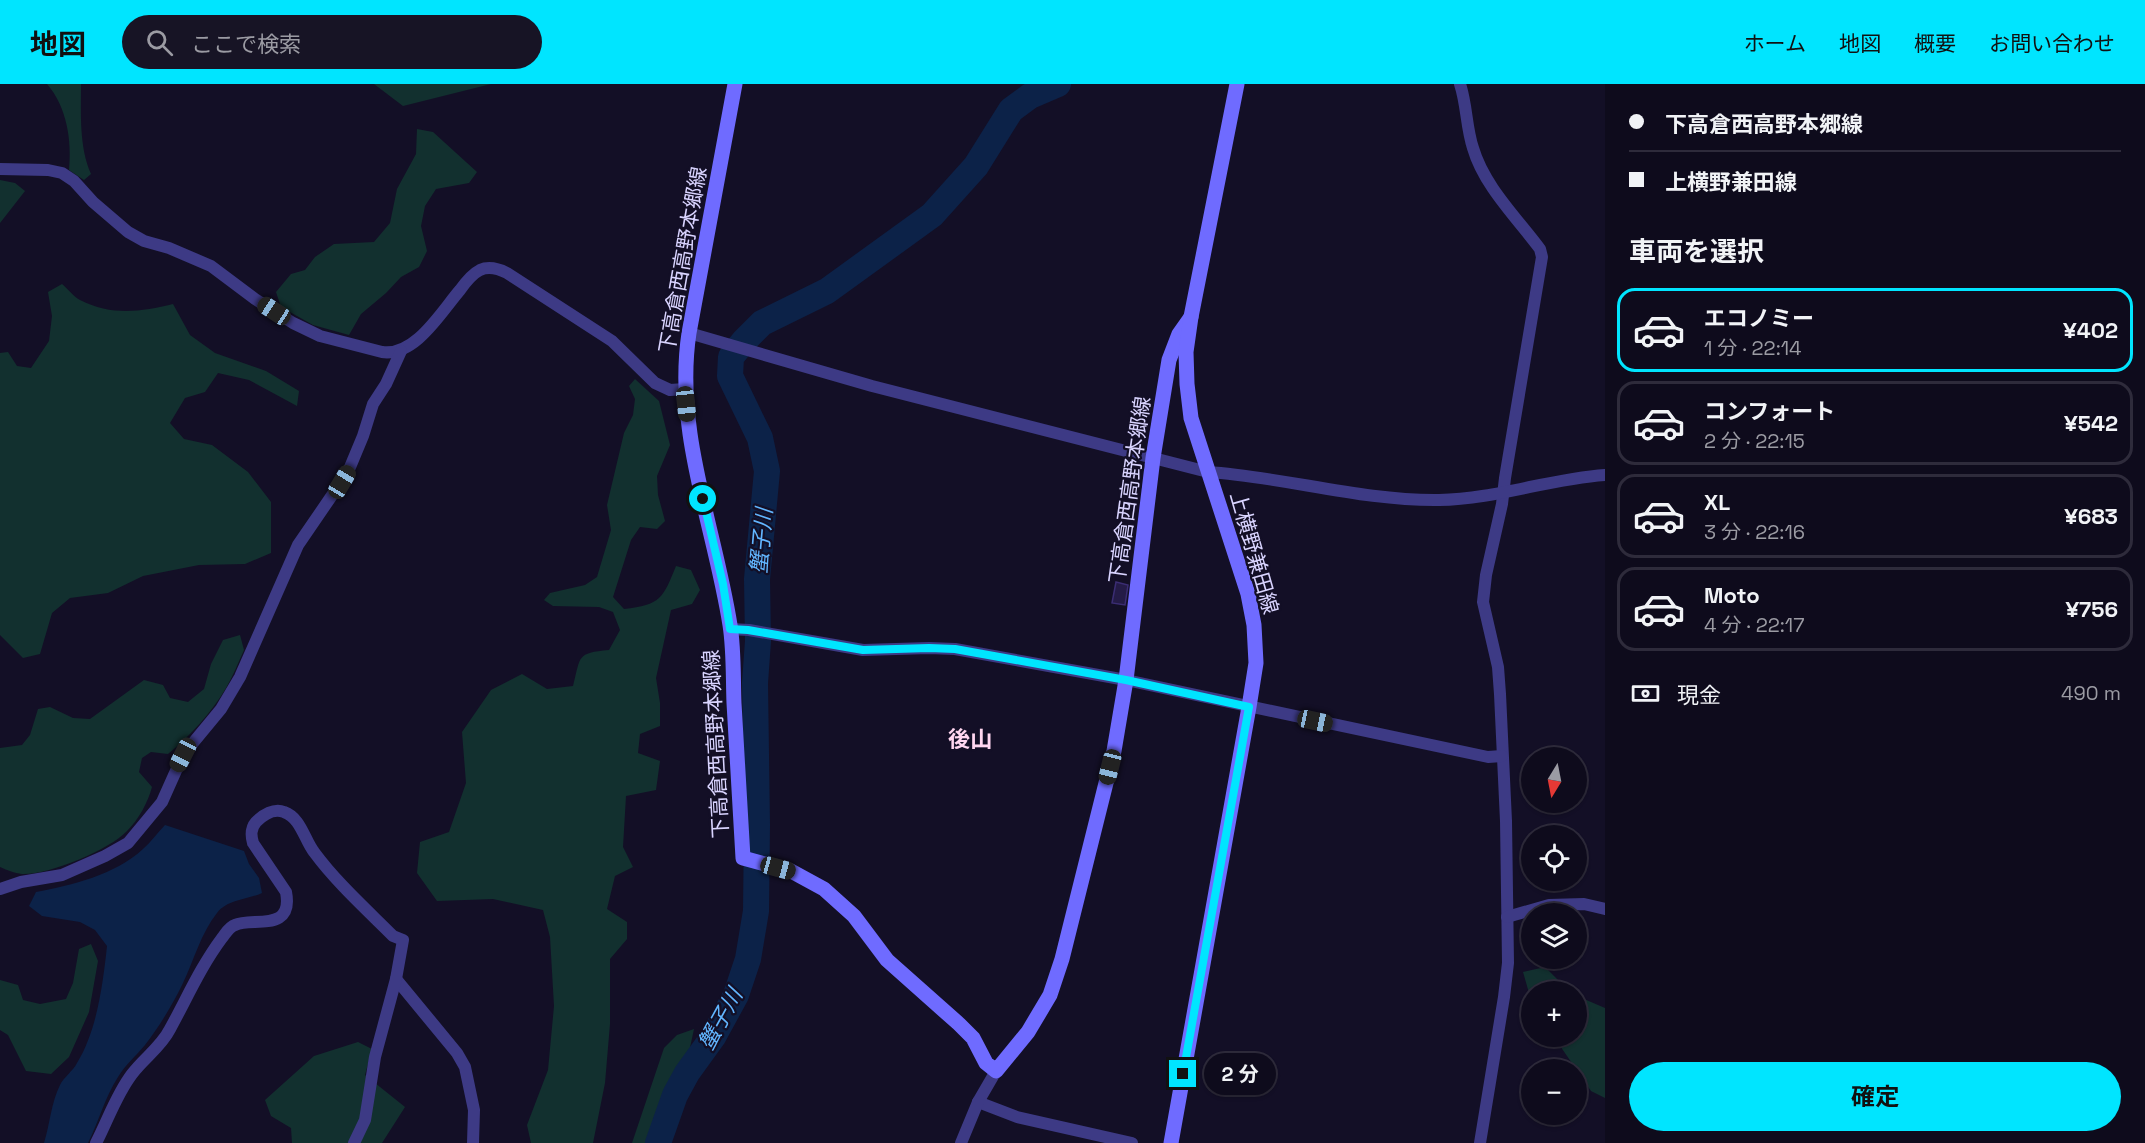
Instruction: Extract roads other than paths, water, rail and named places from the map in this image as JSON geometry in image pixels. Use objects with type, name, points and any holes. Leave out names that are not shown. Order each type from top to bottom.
[{"type":"main road","name":"下高倉西高野本郷線","points":[[735,84],[689,333],[685,389],[698,478],[723,584],[730,629],[743,858],[791,871],[824,889],[854,916],[887,960],[973,1038],[986,1063],[996,1071],[1028,1032],[1050,995],[1062,959],[1110,771],[1126,680],[1153,458],[1169,360],[1179,334],[1191,317]]},
{"type":"main road","name":"上横野兼田線","points":[[1171,1143],[1256,663],[1254,625],[1248,594],[1191,418],[1187,384],[1186,352],[1191,317],[1237,84]]},
{"type":"street","points":[[1460,84],[1466,102],[1473,148],[1480,166],[1489,182],[1540,249],[1542,257],[1504,492],[1486,574],[1483,602],[1498,667],[1506,821],[1508,963],[1480,1143]]},
{"type":"street","points":[[0,169],[48,170],[62,173],[74,181],[128,232],[144,241],[169,248],[211,266],[255,299],[293,323],[341,343],[391,353],[401,351],[423,334],[470,278],[481,270],[496,268],[612,341],[655,383],[670,390],[685,389]]},
{"type":"street","points":[[689,333],[872,386],[1208,472],[1231,473],[1397,499],[1441,500],[1605,475]]},
{"type":"street","points":[[0,889],[21,882],[62,875],[105,856],[128,843],[162,802],[183,755],[221,709],[240,677],[298,545],[348,472],[373,404],[386,384],[401,351]]},
{"type":"street","points":[[730,629],[748,630],[863,650],[955,649],[1126,680],[1488,757],[1502,756]]},
{"type":"street","points":[[96,1143],[120,1090],[170,1030],[209,955],[228,930],[236,924],[267,923],[285,911],[288,902],[286,892],[253,843],[251,836],[252,827],[268,813],[278,810],[286,812],[294,819],[302,829],[312,850],[324,865],[393,936],[403,940],[396,979],[375,1057],[365,1120],[354,1143]]},
{"type":"street","points":[[1508,917],[1549,905],[1584,904],[1605,909]]},
{"type":"street","points":[[396,979],[457,1053],[465,1067],[474,1110],[473,1143]]},
{"type":"street","points":[[961,1143],[978,1102],[996,1071]]},
{"type":"street","points":[[978,1102],[1017,1117],[1132,1143]]},
{"type":"water","points":[[165,825],[244,851],[249,864],[259,878],[262,893],[221,908],[211,921],[175,999],[150,1038],[124,1068],[113,1085],[88,1143],[44,1143],[57,1092],[77,1063],[90,1036],[101,991],[107,946],[95,930],[80,922],[42,916],[29,906],[36,892],[92,878],[120,866],[143,849]]},
{"type":"waterway","name":"蟹子川","points":[[658,1143],[675,1095],[687,1073],[713,1037],[736,995],[748,959],[756,911],[757,579],[767,471],[760,438],[730,376],[731,357],[762,323],[827,291],[932,215],[976,166],[1011,110],[1030,96],[1058,84]]},
{"type":"district","name":"後山","points":[[970,739]]}]
